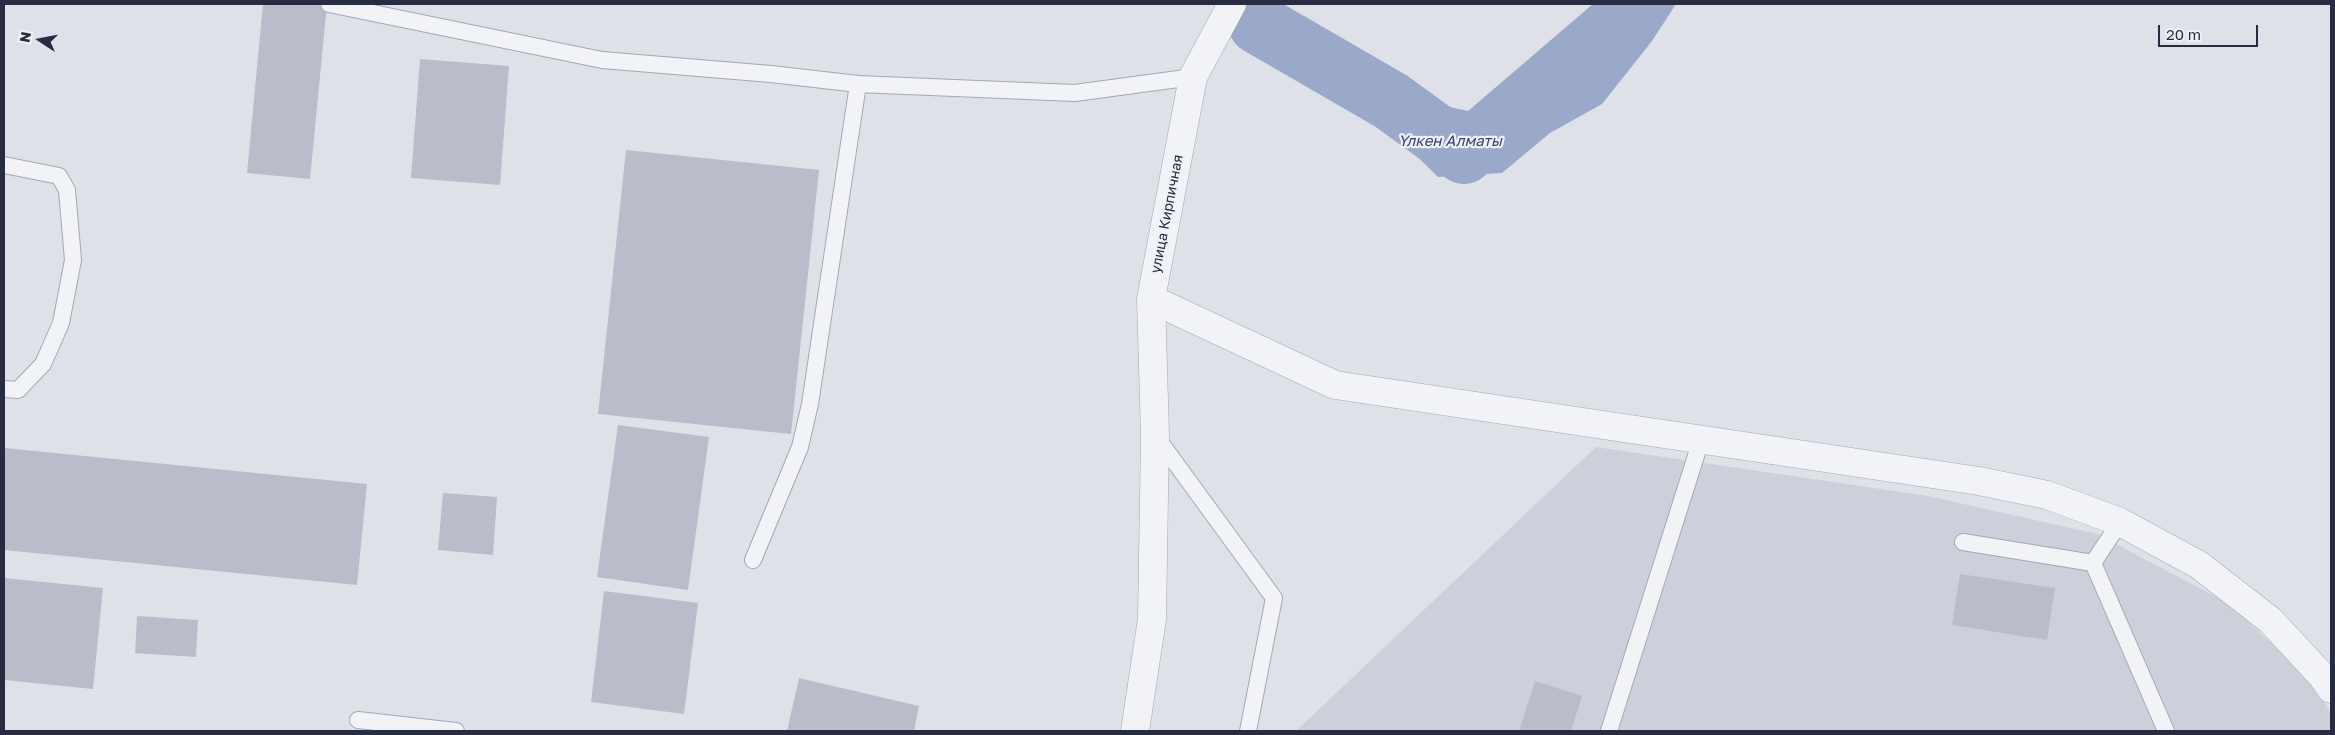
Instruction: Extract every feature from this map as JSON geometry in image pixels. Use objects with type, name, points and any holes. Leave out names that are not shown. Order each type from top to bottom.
[{"type":"street","name":"улица Кирпичная","points":[[1135,731],[1152,619],[1155,435],[1151,299],[1193,77],[1232,4]]},
{"type":"street","points":[[1151,299],[1335,385],[1979,481],[2047,494],[2120,522],[2199,565],[2270,620],[2322,676],[2331,689]]},
{"type":"lane","points":[[330,4],[602,60],[771,74],[858,84],[1075,93],[1193,77]]},
{"type":"lane","points":[[753,560],[802,438],[810,404],[858,84]]},
{"type":"lane","points":[[4,165],[59,176],[67,190],[72,260],[61,323],[43,364],[18,390],[4,389]]},
{"type":"lane","points":[[1155,435],[1274,598],[1248,731]]},
{"type":"lane","points":[[1609,731],[1701,440]]},
{"type":"lane","points":[[2093,563],[2120,522]]},
{"type":"lane","points":[[1963,542],[2093,563]]},
{"type":"lane","points":[[2093,563],[2166,731]]},
{"type":"lane","points":[[358,720],[456,731]]},
{"type":"shaded area","points":[[1596,447],[1928,496],[2097,534],[2228,603],[2313,682],[2331,714],[2331,731],[1296,731]]},
{"type":"water","name":"Үлкен Алматы","points":[[1602,4],[1676,4],[1652,41],[1602,104],[1550,133],[1502,173],[1438,177],[1376,116],[1384,74],[1430,103],[1488,115],[1535,94]]},
{"type":"building","points":[[263,4],[327,4],[310,179],[247,173]]},
{"type":"building","points":[[420,59],[509,66],[500,185],[411,178]]},
{"type":"building","points":[[626,150],[819,170],[791,434],[598,414]]},
{"type":"building","points":[[618,425],[709,437],[688,590],[597,577]]},
{"type":"building","points":[[4,448],[367,484],[357,585],[4,550]]},
{"type":"building","points":[[443,493],[497,497],[493,555],[438,550]]},
{"type":"building","points":[[1960,574],[2055,588],[2047,640],[1952,625]]},
{"type":"building","points":[[4,578],[103,588],[93,689],[4,680]]},
{"type":"building","points":[[604,591],[698,603],[684,714],[591,702]]},
{"type":"building","points":[[137,616],[198,620],[196,657],[135,653]]},
{"type":"building","points":[[799,678],[919,706],[914,731],[787,731]]},
{"type":"building","points":[[1535,681],[1582,696],[1571,731],[1519,731]]},
{"type":"waterway","name":"Үлкен Алматы","points":[[1258,24],[1391,101],[1464,154],[1639,4]]}]
